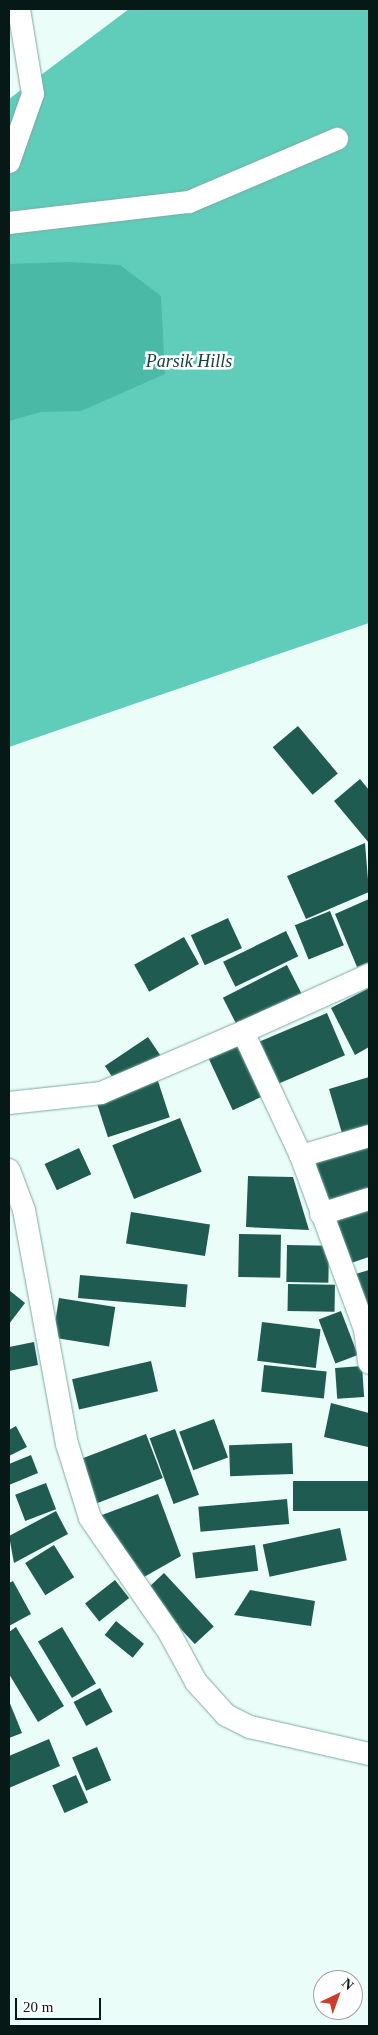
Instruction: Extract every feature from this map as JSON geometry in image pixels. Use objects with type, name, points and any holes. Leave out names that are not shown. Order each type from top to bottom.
[{"type":"street","points":[[9,162],[33,94],[19,9]]},
{"type":"street","points":[[9,223],[189,202],[337,139]]},
{"type":"street","points":[[9,1103],[101,1092],[243,1032],[369,975]]},
{"type":"street","points":[[243,1032],[301,1156],[321,1214],[367,1329],[369,1363]]},
{"type":"street","points":[[301,1156],[369,1136]]},
{"type":"street","points":[[9,1170],[24,1210],[67,1444],[90,1518],[169,1632],[196,1682],[226,1715],[250,1728],[369,1754]]},
{"type":"street","points":[[321,1214],[369,1199]]},
{"type":"green space","name":"Parsik Hills","points":[[129,9],[369,9],[369,623],[9,747],[9,99]]},
{"type":"shaded area","points":[[69,262],[120,265],[161,296],[165,374],[81,411],[41,412],[9,421],[9,264]]},
{"type":"building","points":[[298,726],[338,773],[313,795],[273,747]]},
{"type":"building","points":[[360,779],[369,790],[369,843],[334,801]]},
{"type":"building","points":[[365,843],[369,892],[306,919],[287,876]]},
{"type":"building","points":[[369,899],[369,962],[357,967],[335,914]]},
{"type":"building","points":[[330,911],[344,945],[309,960],[295,925]]},
{"type":"building","points":[[228,918],[242,948],[205,965],[191,935]]},
{"type":"building","points":[[286,931],[298,956],[235,987],[223,962]]},
{"type":"building","points":[[184,937],[199,964],[149,992],[134,965]]},
{"type":"building","points":[[287,965],[302,995],[238,1028],[223,998]]},
{"type":"building","points":[[369,988],[369,1047],[355,1055],[331,1008]]},
{"type":"building","points":[[327,1013],[345,1055],[276,1085],[258,1042]]},
{"type":"building","points":[[148,1037],[160,1055],[117,1084],[105,1066]]},
{"type":"building","points":[[241,1038],[267,1094],[233,1110],[207,1054]]},
{"type":"building","points":[[369,1077],[369,1133],[344,1140],[329,1089]]},
{"type":"building","points":[[158,1081],[170,1117],[108,1137],[96,1101]]},
{"type":"building","points":[[180,1118],[202,1172],[134,1199],[112,1145]]},
{"type":"building","points":[[369,1140],[369,1193],[324,1206],[310,1157]]},
{"type":"building","points":[[79,1148],[91,1174],[57,1190],[45,1164]]},
{"type":"building","points":[[248,1176],[293,1177],[309,1230],[246,1227]]},
{"type":"building","points":[[369,1206],[369,1257],[345,1265],[331,1218]]},
{"type":"building","points":[[131,1212],[210,1225],[205,1256],[126,1244]]},
{"type":"building","points":[[239,1234],[281,1235],[280,1278],[238,1277]]},
{"type":"building","points":[[287,1245],[329,1246],[328,1283],[286,1282]]},
{"type":"building","points":[[369,1270],[369,1319],[349,1276]]},
{"type":"building","points":[[80,1275],[188,1284],[186,1307],[78,1298]]},
{"type":"building","points":[[288,1284],[335,1285],[335,1312],[288,1311]]},
{"type":"building","points":[[9,1290],[25,1303],[9,1324]]},
{"type":"building","points":[[59,1298],[115,1307],[109,1346],[53,1338]]},
{"type":"building","points":[[341,1311],[358,1355],[335,1363],[319,1320]]},
{"type":"building","points":[[262,1322],[321,1329],[316,1368],[257,1361]]},
{"type":"building","points":[[34,1342],[38,1365],[9,1371],[9,1347]]},
{"type":"building","points":[[151,1361],[158,1391],[79,1409],[72,1379]]},
{"type":"building","points":[[264,1365],[327,1372],[324,1398],[261,1392]]},
{"type":"building","points":[[362,1366],[364,1397],[337,1399],[335,1368]]},
{"type":"building","points":[[331,1403],[369,1413],[368,1447],[324,1437]]},
{"type":"building","points":[[214,1419],[228,1458],[193,1470],[179,1432]]},
{"type":"building","points":[[16,1426],[27,1447],[9,1456],[9,1430]]},
{"type":"building","points":[[175,1429],[199,1495],[174,1504],[150,1438]]},
{"type":"building","points":[[146,1434],[163,1478],[89,1506],[72,1462]]},
{"type":"building","points":[[292,1443],[293,1474],[230,1476],[229,1445]]},
{"type":"building","points":[[31,1455],[38,1473],[9,1485],[9,1464]]},
{"type":"building","points":[[293,1481],[369,1481],[369,1511],[293,1511]]},
{"type":"building","points":[[46,1483],[56,1509],[25,1521],[15,1495]]},
{"type":"building","points":[[158,1494],[181,1556],[144,1577],[94,1518]]},
{"type":"building","points":[[287,1499],[289,1524],[201,1532],[198,1507]]},
{"type":"building","points":[[56,1511],[68,1534],[14,1563],[9,1536]]},
{"type":"building","points":[[340,1528],[347,1560],[270,1577],[263,1544]]},
{"type":"building","points":[[54,1545],[74,1577],[45,1595],[25,1563]]},
{"type":"building","points":[[255,1545],[258,1571],[196,1578],[192,1553]]},
{"type":"building","points":[[164,1573],[214,1626],[195,1644],[145,1591]]},
{"type":"building","points":[[115,1580],[129,1598],[99,1622],[85,1603]]},
{"type":"building","points":[[13,1581],[31,1614],[9,1626],[9,1583]]},
{"type":"building","points":[[250,1590],[315,1601],[311,1626],[234,1615]]},
{"type":"building","points":[[116,1621],[144,1644],[133,1658],[105,1635]]},
{"type":"building","points":[[16,1627],[64,1706],[38,1722],[9,1674],[9,1632]]},
{"type":"building","points":[[62,1627],[96,1684],[72,1698],[38,1641]]},
{"type":"building","points":[[100,1688],[113,1712],[86,1726],[74,1702]]},
{"type":"building","points":[[9,1701],[22,1733],[9,1738]]},
{"type":"building","points":[[49,1739],[60,1766],[9,1788],[9,1756]]},
{"type":"building","points":[[97,1747],[111,1780],[86,1791],[72,1758]]},
{"type":"building","points":[[76,1775],[88,1802],[64,1813],[52,1786]]}]
